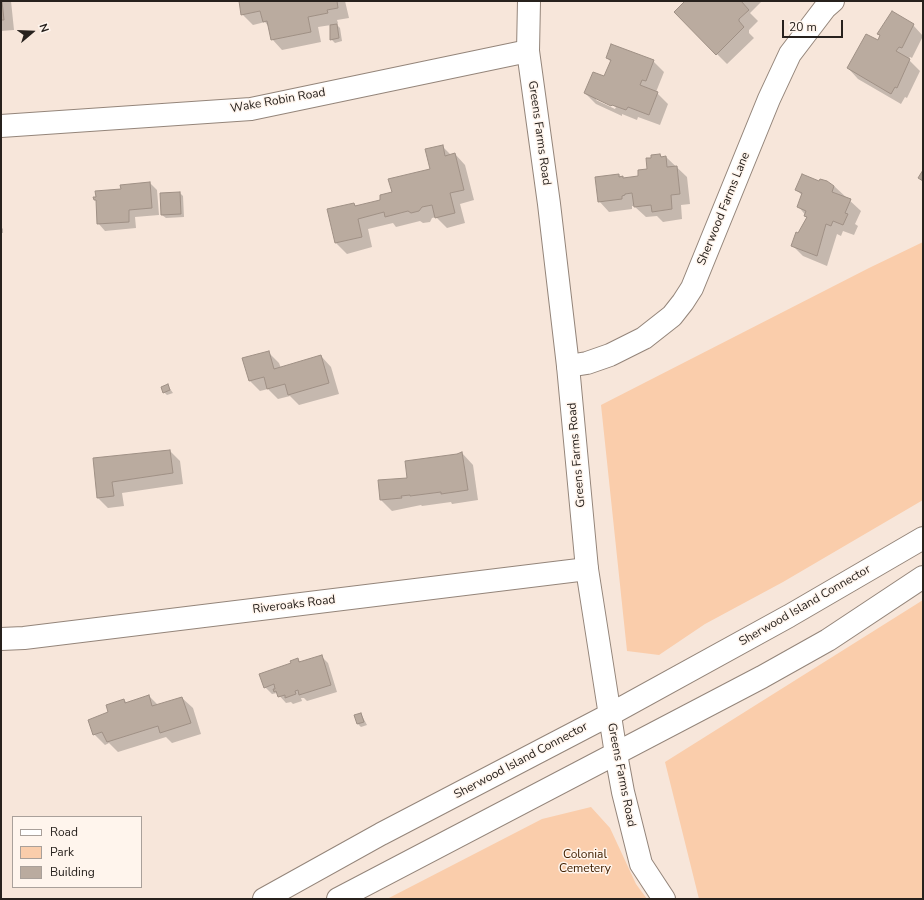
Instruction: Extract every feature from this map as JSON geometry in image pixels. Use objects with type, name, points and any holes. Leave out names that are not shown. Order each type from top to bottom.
[{"type":"main road","name":"Greens Farms Road","points":[[529,1],[528,51],[550,211],[568,366],[587,569],[616,754],[641,864],[664,899]]},
{"type":"main road","name":"Sherwood Farms Lane","points":[[568,366],[587,363],[604,357],[644,338],[672,316],[683,302],[692,288],[769,99],[790,54],[825,8],[833,1]]},
{"type":"main road","name":"Wake Robin Road","points":[[1,126],[250,108],[528,51]]},
{"type":"main road","name":"Sherwood Island Connector","points":[[264,899],[381,834],[609,715],[789,616],[923,538]]},
{"type":"main road","name":"Riveroaks Road","points":[[1,640],[32,638],[587,569]]},
{"type":"main road","points":[[338,899],[616,754],[828,640],[923,577]]},
{"type":"green space","points":[[923,242],[923,500],[783,582],[705,624],[659,655],[627,651],[601,405]]},
{"type":"green space","points":[[923,600],[923,899],[699,899],[665,762]]},
{"type":"green space","name":"Colonial Cemetery","points":[[591,807],[610,828],[636,884],[647,899],[387,899],[542,819]]},
{"type":"building","points":[[2,1],[4,20],[1,20]]},
{"type":"building","points":[[239,1],[337,1],[338,8],[327,10],[328,13],[308,17],[311,32],[271,40],[267,21],[263,22],[260,11],[241,15]]},
{"type":"building","points":[[685,1],[741,1],[749,10],[739,19],[744,27],[716,55],[674,12]]},
{"type":"building","points":[[892,11],[914,24],[902,48],[899,47],[896,51],[910,59],[897,88],[895,87],[891,94],[847,68],[866,34],[878,40],[880,35],[877,34]]},
{"type":"building","points":[[337,24],[339,38],[330,40],[330,25]]},
{"type":"building","points":[[611,44],[654,60],[646,81],[642,80],[640,85],[658,92],[649,115],[628,107],[626,110],[612,105],[611,106],[584,93],[593,72],[604,76],[611,60],[606,58]]},
{"type":"building","points":[[443,145],[445,156],[455,153],[464,190],[450,193],[455,213],[435,218],[432,205],[422,207],[419,211],[411,213],[408,211],[385,217],[384,212],[358,219],[362,237],[335,243],[327,209],[354,203],[355,206],[380,200],[380,195],[392,192],[388,179],[430,169],[425,149]]},
{"type":"building","points":[[660,154],[661,157],[666,156],[667,167],[677,166],[680,194],[671,195],[672,209],[652,212],[651,205],[634,207],[632,193],[625,194],[622,196],[622,199],[598,202],[595,177],[619,174],[619,177],[623,176],[623,178],[638,176],[638,170],[647,169],[646,158],[651,158],[651,155]]},
{"type":"building","points":[[923,170],[923,181],[918,178]]},
{"type":"building","points":[[802,174],[819,181],[820,179],[827,181],[834,186],[832,192],[851,199],[845,213],[848,214],[843,225],[833,221],[831,226],[826,224],[817,256],[791,246],[796,232],[798,233],[807,217],[804,216],[806,211],[797,207],[802,193],[795,190]]},
{"type":"building","points":[[150,182],[152,208],[129,210],[129,222],[97,224],[96,200],[94,200],[93,197],[96,197],[95,191],[121,189],[120,185]]},
{"type":"building","points":[[180,192],[181,214],[161,215],[160,193]]},
{"type":"building","points":[[269,351],[274,369],[321,355],[329,383],[288,395],[285,384],[267,389],[264,377],[249,381],[242,358]]},
{"type":"building","points":[[168,384],[170,390],[163,393],[161,387]]},
{"type":"building","points":[[170,450],[173,473],[112,482],[114,496],[97,498],[93,458]]},
{"type":"building","points":[[462,452],[468,490],[441,494],[441,492],[401,496],[402,498],[380,500],[378,480],[407,478],[405,461]]},
{"type":"building","points":[[322,655],[331,685],[299,695],[298,690],[295,691],[296,694],[285,698],[285,695],[278,697],[276,691],[274,692],[274,684],[264,688],[259,674],[291,663],[290,661],[298,658],[299,662]]},
{"type":"building","points":[[149,695],[152,706],[182,697],[191,723],[160,733],[158,726],[107,742],[102,732],[93,735],[88,720],[108,712],[106,705],[124,699],[125,703]]},
{"type":"building","points":[[361,713],[364,722],[357,724],[354,715]]}]
